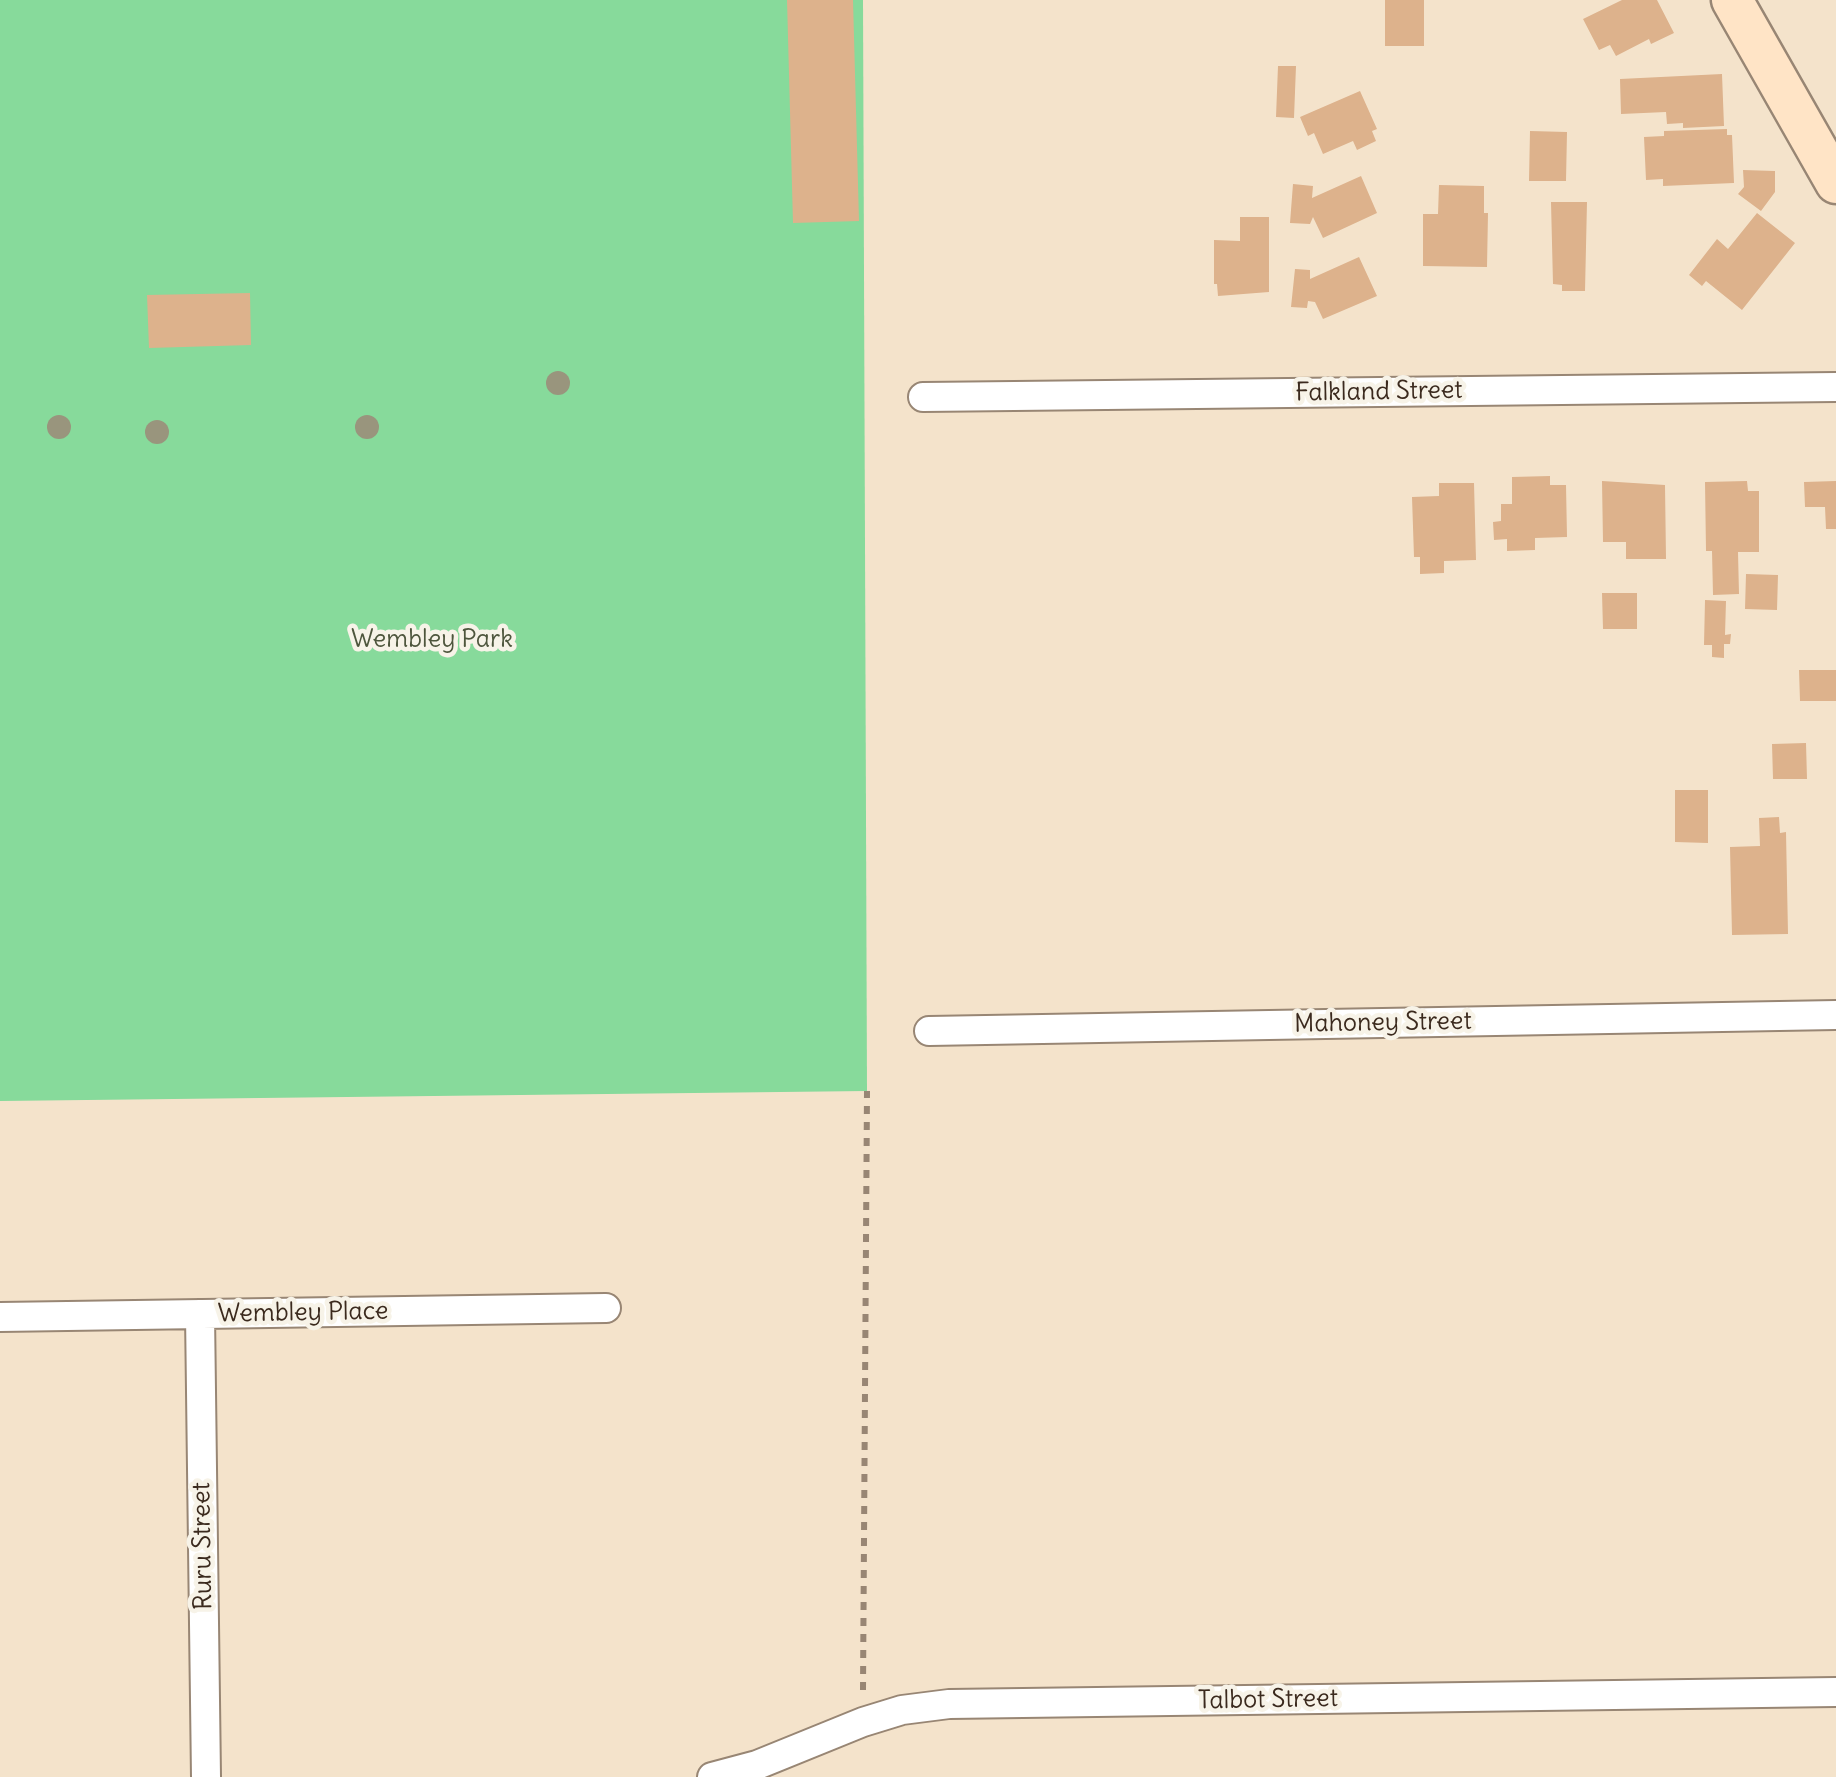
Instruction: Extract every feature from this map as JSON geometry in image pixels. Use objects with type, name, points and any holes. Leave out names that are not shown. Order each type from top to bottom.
[{"type":"street","points":[[1732,0],[1836,183]]},
{"type":"street","name":"Falkland Street","points":[[923,397],[1836,386]]},
{"type":"street","name":"Mahoney Street","points":[[929,1031],[1836,1015]]},
{"type":"street","name":"Wembley Place","points":[[0,1317],[606,1308]]},
{"type":"street","name":"Ruru Street","points":[[200,1314],[206,1777]]},
{"type":"street","name":"Talbot Street","points":[[712,1777],[757,1765],[862,1722],[902,1710],[949,1704],[1836,1692]]},
{"type":"path","points":[[862,1722],[867,1091]]},
{"type":"green space","name":"Wembley Park","points":[[0,0],[863,0],[867,1091],[0,1101]]},
{"type":"building","points":[[787,0],[853,0],[859,221],[793,223]]},
{"type":"building","points":[[1385,0],[1424,0],[1424,46],[1385,46]]},
{"type":"building","points":[[1622,0],[1657,0],[1674,33],[1651,44],[1649,39],[1616,56],[1610,45],[1599,50],[1583,19]]},
{"type":"building","points":[[1278,66],[1296,66],[1294,118],[1276,117]]},
{"type":"building","points":[[1722,74],[1724,126],[1683,128],[1683,123],[1667,124],[1666,112],[1621,114],[1620,79]]},
{"type":"building","points":[[1360,91],[1377,129],[1372,131],[1376,141],[1357,150],[1353,141],[1323,154],[1314,133],[1308,136],[1300,117]]},
{"type":"building","points":[[1727,129],[1727,135],[1732,135],[1734,183],[1663,186],[1663,179],[1646,180],[1644,137],[1664,136],[1664,131]]},
{"type":"building","points":[[1530,131],[1567,132],[1566,181],[1529,181]]},
{"type":"building","points":[[1743,170],[1775,171],[1775,192],[1761,211],[1738,194],[1744,187]]},
{"type":"building","points":[[1361,176],[1377,213],[1323,238],[1313,217],[1310,224],[1290,223],[1293,184],[1313,186],[1312,198]]},
{"type":"building","points":[[1439,185],[1484,186],[1487,267],[1423,266],[1423,214],[1438,214]]},
{"type":"building","points":[[1551,202],[1587,202],[1585,291],[1562,291],[1562,285],[1553,284]]},
{"type":"building","points":[[1757,213],[1795,243],[1742,310],[1706,281],[1702,286],[1689,275],[1717,239],[1728,249]]},
{"type":"building","points":[[1240,217],[1269,217],[1269,292],[1218,296],[1214,284],[1214,240],[1240,241]]},
{"type":"building","points":[[1359,257],[1377,296],[1323,319],[1315,302],[1308,301],[1307,308],[1291,307],[1295,269],[1310,270],[1310,279]]},
{"type":"building","points":[[250,293],[251,345],[149,348],[147,295]]},
{"type":"building","points":[[1550,476],[1550,485],[1566,485],[1567,537],[1535,538],[1535,550],[1507,551],[1507,539],[1494,540],[1493,522],[1501,521],[1501,504],[1512,504],[1512,477]]},
{"type":"building","points":[[1602,481],[1665,485],[1666,559],[1626,559],[1626,542],[1603,542]]},
{"type":"building","points":[[1747,481],[1748,491],[1759,491],[1759,552],[1738,552],[1739,594],[1713,595],[1712,551],[1706,551],[1705,482]]},
{"type":"building","points":[[1836,481],[1836,529],[1826,529],[1825,507],[1805,507],[1804,482]]},
{"type":"building","points":[[1439,483],[1474,483],[1476,560],[1444,561],[1444,573],[1420,574],[1420,557],[1414,557],[1412,497],[1439,496]]},
{"type":"building","points":[[1746,574],[1778,575],[1777,610],[1745,609]]},
{"type":"building","points":[[1602,593],[1637,593],[1637,629],[1603,629]]},
{"type":"building","points":[[1705,600],[1726,601],[1725,635],[1731,634],[1730,644],[1724,644],[1724,658],[1712,657],[1712,645],[1704,645]]},
{"type":"building","points":[[1799,670],[1836,670],[1836,701],[1800,701]]},
{"type":"building","points":[[1806,743],[1807,779],[1773,779],[1772,744]]},
{"type":"building","points":[[1675,790],[1708,790],[1708,843],[1675,842]]},
{"type":"building","points":[[1779,817],[1780,833],[1786,832],[1788,934],[1732,935],[1730,847],[1760,846],[1759,818]]}]
